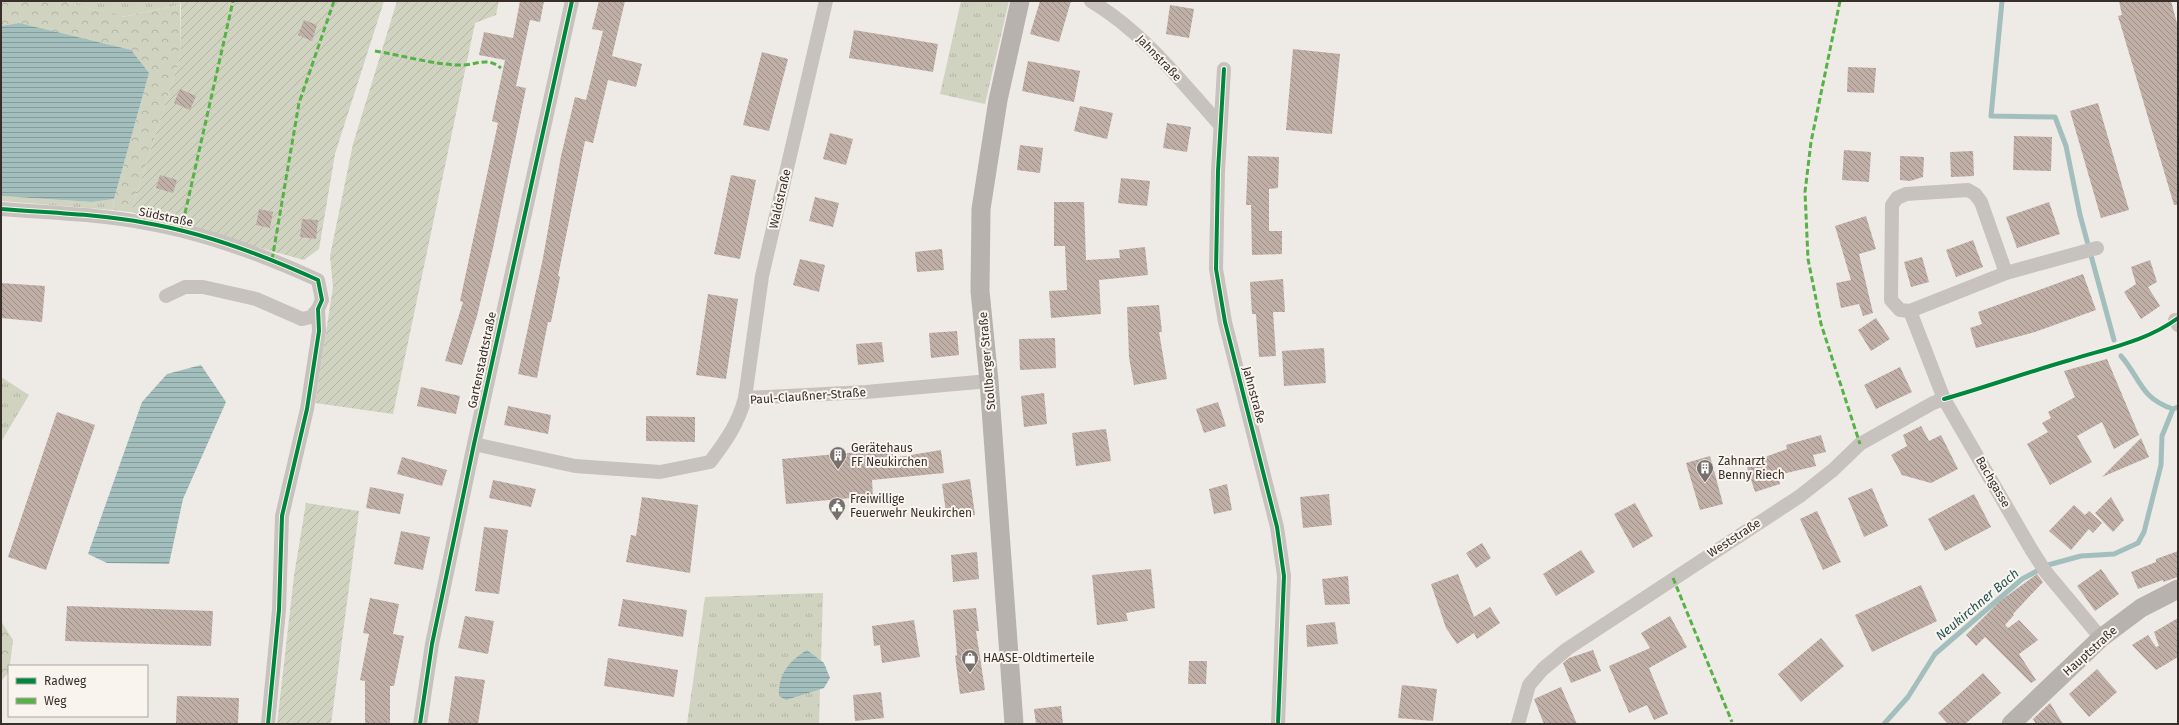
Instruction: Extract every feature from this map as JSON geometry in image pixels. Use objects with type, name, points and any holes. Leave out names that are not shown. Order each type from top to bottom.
[{"type":"main road","name":"Stollberger Straße","points":[[1014,724],[989,381],[980,291],[981,210],[998,100],[1020,1]]},
{"type":"main road","name":"Hauptstraße","points":[[2011,724],[2101,638],[2141,608],[2178,590]]},
{"type":"street","name":"Gartenstadtstraße","points":[[420,724],[432,644],[474,444],[572,1]]},
{"type":"street","name":"Waldstraße","points":[[745,398],[762,276],[826,1]]},
{"type":"street","name":"Jahnstraße","points":[[1091,1],[1107,11],[1139,37],[1162,59],[1220,125]]},
{"type":"street","name":"Jahnstraße","points":[[1224,69],[1220,125],[1216,269],[1224,322],[1277,527],[1284,576],[1278,724]]},
{"type":"street","points":[[2006,273],[1981,202],[1975,194],[1968,190],[1906,194],[1897,198],[1892,205],[1891,300],[1900,310],[1910,311],[2006,273],[2097,248]]},
{"type":"street","name":"Südstraße","points":[[1,209],[128,220],[154,224],[210,237],[279,262],[318,280],[322,300],[318,309]]},
{"type":"street","points":[[166,296],[185,287],[203,287],[256,299],[302,319],[310,317],[318,309]]},
{"type":"street","points":[[268,724],[279,610],[282,516],[307,409],[319,331],[318,309]]},
{"type":"street","name":"Bachgasse","points":[[1910,311],[1944,400],[2043,568],[2101,638]]},
{"type":"street","name":"Paul-Claußner-Straße","points":[[474,444],[575,466],[660,472],[710,462],[729,437],[740,418],[745,398],[866,392],[989,381]]},
{"type":"street","name":"Weststraße","points":[[1518,724],[1529,685],[1543,669],[1567,649],[1800,496],[1833,470],[1860,444],[1933,403],[1944,400]]},
{"type":"green space","points":[[1,1],[62,1],[122,17],[180,5],[181,54],[131,212],[113,210],[114,199],[149,73],[19,23],[1,26]]},
{"type":"green space","points":[[62,1],[181,1],[180,5],[121,17]]},
{"type":"green space","points":[[181,1],[384,1],[335,154],[319,249],[304,260],[131,212],[181,54]]},
{"type":"green space","points":[[397,1],[499,1],[496,15],[475,23],[393,414],[315,403],[333,287],[330,256],[353,144]]},
{"type":"green space","points":[[961,1],[1009,1],[985,104],[940,94]]},
{"type":"green space","points":[[1,196],[92,202],[114,199],[113,210],[1,201]]},
{"type":"green space","points":[[1,377],[29,395],[1,442]]},
{"type":"green space","points":[[306,503],[359,511],[331,724],[277,724],[294,576]]},
{"type":"green space","points":[[823,593],[821,661],[807,650],[812,690],[820,689],[819,724],[687,724],[705,597]]},
{"type":"green space","points":[[1,621],[13,640],[10,665],[8,665],[8,673],[1,681]]},
{"type":"water","points":[[19,23],[131,50],[149,73],[114,199],[92,202],[1,196],[1,26]]},
{"type":"water","points":[[201,365],[226,402],[183,499],[169,564],[107,563],[88,554],[142,402],[167,374]]},
{"type":"water","points":[[807,650],[824,663],[830,678],[824,688],[786,700],[779,696],[780,681],[790,664]]},
{"type":"building","points":[[520,1],[544,1],[540,22],[530,20],[516,86],[526,88],[493,248],[477,316],[462,365],[445,361],[463,302],[460,301],[498,123],[492,121],[505,60],[479,55],[484,32],[513,38]]},
{"type":"building","points":[[599,1],[625,1],[612,56],[642,64],[636,87],[608,80],[593,143],[585,141],[558,276],[560,277],[551,322],[548,322],[537,378],[518,374],[543,258],[561,156],[575,97],[586,100],[603,31],[592,29]]},
{"type":"building","points":[[1040,1],[1071,1],[1059,42],[1030,34]]},
{"type":"building","points":[[2119,1],[2171,1],[2178,27],[2178,205],[2174,205],[2118,16],[2122,15]]},
{"type":"building","points":[[1170,5],[1194,9],[1189,38],[1166,34]]},
{"type":"building","points":[[304,20],[317,25],[312,41],[298,35]]},
{"type":"building","points":[[854,30],[938,44],[933,72],[849,58]]},
{"type":"building","points":[[1293,49],[1340,54],[1332,134],[1286,130]]},
{"type":"building","points":[[762,52],[788,59],[769,131],[743,125]]},
{"type":"building","points":[[1028,61],[1080,71],[1074,102],[1022,91]]},
{"type":"building","points":[[1848,67],[1876,68],[1874,93],[1847,92]]},
{"type":"building","points":[[180,89],[196,96],[190,110],[174,103]]},
{"type":"building","points":[[2098,103],[2129,210],[2101,218],[2070,111]]},
{"type":"building","points":[[1080,106],[1113,113],[1107,139],[1074,131]]},
{"type":"building","points":[[1167,123],[1191,127],[1187,152],[1163,148]]},
{"type":"building","points":[[830,133],[853,139],[846,165],[823,159]]},
{"type":"building","points":[[2014,136],[2052,137],[2051,171],[2013,170]]},
{"type":"building","points":[[1020,145],[1043,148],[1040,173],[1017,170]]},
{"type":"building","points":[[1844,150],[1871,152],[1869,182],[1842,180]]},
{"type":"building","points":[[1973,151],[1974,176],[1951,177],[1950,152]]},
{"type":"building","points":[[1248,156],[1279,157],[1278,188],[1269,189],[1269,231],[1282,231],[1282,254],[1252,255],[1251,205],[1246,205]]},
{"type":"building","points":[[1900,156],[1924,157],[1923,177],[1910,181],[1900,180]]},
{"type":"building","points":[[160,175],[177,180],[173,193],[156,188]]},
{"type":"building","points":[[731,175],[756,180],[740,259],[714,254]]},
{"type":"building","points":[[1121,178],[1150,181],[1147,206],[1118,203]]},
{"type":"building","points":[[815,197],[839,203],[833,227],[809,221]]},
{"type":"building","points":[[1054,202],[1084,202],[1086,260],[1120,258],[1119,250],[1145,247],[1148,275],[1099,280],[1101,314],[1051,318],[1049,291],[1067,290],[1065,246],[1054,246]]},
{"type":"building","points":[[2049,202],[2060,234],[2017,248],[2006,217]]},
{"type":"building","points":[[259,209],[273,212],[270,228],[256,225]]},
{"type":"building","points":[[1866,216],[1876,249],[1859,254],[1873,313],[1863,316],[1859,304],[1841,308],[1836,283],[1851,280],[1835,226]]},
{"type":"building","points":[[302,219],[318,220],[316,239],[300,237]]},
{"type":"building","points":[[1973,240],[1983,267],[1956,277],[1946,250]]},
{"type":"building","points":[[942,249],[944,270],[917,272],[915,252]]},
{"type":"building","points":[[1922,257],[1929,282],[1911,287],[1904,262]]},
{"type":"building","points":[[800,259],[825,265],[819,292],[793,285]]},
{"type":"building","points":[[2150,260],[2157,282],[2148,287],[2160,306],[2141,319],[2124,292],[2136,284],[2131,267]]},
{"type":"building","points":[[2083,274],[2096,310],[2035,332],[1976,348],[1970,328],[1982,324],[1978,312]]},
{"type":"building","points":[[1283,279],[1285,312],[1273,312],[1276,356],[1259,357],[1256,314],[1252,314],[1250,282]]},
{"type":"building","points":[[1,283],[45,286],[42,322],[1,318]]},
{"type":"building","points":[[708,294],[738,299],[726,379],[696,375]]},
{"type":"building","points":[[1159,305],[1162,332],[1159,332],[1167,379],[1134,385],[1129,357],[1127,307]]},
{"type":"building","points":[[1876,318],[1890,339],[1871,351],[1858,330]]},
{"type":"building","points":[[957,331],[959,355],[931,358],[929,333]]},
{"type":"building","points":[[1055,338],[1056,368],[1020,370],[1019,339]]},
{"type":"building","points":[[882,342],[884,362],[858,365],[856,344]]},
{"type":"building","points":[[1324,348],[1326,383],[1284,386],[1282,351]]},
{"type":"building","points":[[2107,359],[2139,435],[2114,449],[2102,422],[2077,436],[2092,462],[2050,485],[2027,444],[2048,432],[2042,423],[2051,418],[2048,412],[2075,397],[2064,371]]},
{"type":"building","points":[[1900,367],[1912,392],[1876,409],[1864,385]]},
{"type":"building","points":[[421,387],[460,396],[456,414],[417,406]]},
{"type":"building","points":[[1044,393],[1047,424],[1024,427],[1021,396]]},
{"type":"building","points":[[1218,402],[1226,426],[1204,433],[1196,409]]},
{"type":"building","points":[[508,406],[551,415],[548,434],[504,425]]},
{"type":"building","points":[[57,412],[95,425],[46,570],[8,557]]},
{"type":"building","points":[[646,416],[695,417],[695,442],[646,441]]},
{"type":"building","points":[[1921,426],[1929,441],[1941,435],[1958,469],[1931,483],[1902,475],[1891,455],[1907,446],[1903,435]]},
{"type":"building","points":[[1106,429],[1111,461],[1076,466],[1072,433]]},
{"type":"building","points":[[1821,435],[1826,452],[1813,455],[1816,466],[1778,475],[1780,484],[1755,492],[1746,464],[1787,449],[1786,445]]},
{"type":"building","points":[[2141,438],[2149,457],[2102,477]]},
{"type":"building","name":"Gerätehaus FF Neukirchen","points":[[892,449],[893,458],[941,450],[944,473],[872,480],[873,496],[786,504],[782,459]]},
{"type":"building","name":"Zahnarzt Benny Riech","points":[[1710,456],[1723,504],[1700,510],[1686,463]]},
{"type":"building","points":[[402,457],[447,470],[442,486],[397,474]]},
{"type":"building","points":[[970,479],[975,515],[947,519],[942,484]]},
{"type":"building","points":[[493,480],[536,489],[531,507],[489,498]]},
{"type":"building","points":[[1227,484],[1232,510],[1214,514],[1209,489]]},
{"type":"building","points":[[370,487],[404,494],[400,514],[366,508]]},
{"type":"building","points":[[1872,488],[1888,526],[1864,537],[1848,498]]},
{"type":"building","points":[[1329,494],[1332,525],[1303,528],[1300,497]]},
{"type":"building","points":[[1974,494],[1991,527],[1945,551],[1928,519]]},
{"type":"building","points":[[642,497],[698,505],[690,573],[626,562],[631,535],[636,536]]},
{"type":"building","points":[[2111,497],[2124,520],[2113,532],[2095,513]]},
{"type":"building","points":[[1635,503],[1653,536],[1633,548],[1614,514]]},
{"type":"building","points":[[2074,505],[2085,515],[2089,511],[2102,523],[2093,533],[2089,529],[2071,550],[2049,531]]},
{"type":"building","points":[[1817,511],[1841,562],[1823,570],[1800,519]]},
{"type":"building","points":[[484,527],[508,530],[499,594],[475,591]]},
{"type":"building","points":[[401,531],[430,537],[423,570],[394,564]]},
{"type":"building","points":[[1482,543],[1491,558],[1476,568],[1466,553]]},
{"type":"building","points":[[1581,550],[1595,572],[1556,596],[1543,574]]},
{"type":"building","points":[[2178,551],[2178,577],[2163,582],[2163,580],[2138,589],[2131,572],[2156,562],[2156,559]]},
{"type":"building","points":[[977,552],[979,579],[953,582],[951,555]]},
{"type":"building","points":[[1151,569],[1155,608],[1126,613],[1128,621],[1097,625],[1092,575]]},
{"type":"building","points":[[2101,569],[2119,594],[2095,611],[2077,586]]},
{"type":"building","points":[[1458,574],[1474,617],[1490,607],[1500,623],[1477,639],[1474,633],[1457,644],[1446,628],[1431,584]]},
{"type":"building","points":[[2037,574],[2043,582],[2013,614],[2014,615],[2005,625],[2008,628],[2019,620],[2038,640],[2019,654],[2036,680],[2031,683],[1985,637],[1976,646],[1966,635],[2000,601]]},
{"type":"building","points":[[1348,576],[1350,604],[1325,605],[1322,579]]},
{"type":"building","points":[[1921,585],[1937,621],[1872,652],[1855,615]]},
{"type":"building","points":[[370,598],[399,604],[393,634],[404,636],[394,686],[390,686],[390,724],[365,724],[365,681],[360,680],[369,634],[363,633]]},
{"type":"building","points":[[623,599],[687,610],[683,637],[618,626]]},
{"type":"building","points":[[67,606],[213,611],[211,646],[65,641]]},
{"type":"building","points":[[976,608],[979,631],[976,631],[985,690],[960,694],[955,656],[957,655],[953,610]]},
{"type":"building","points":[[465,616],[494,621],[488,654],[458,648]]},
{"type":"building","points":[[1670,616],[1687,647],[1649,668],[1668,714],[1654,720],[1647,705],[1629,713],[1609,666],[1650,648],[1641,633]]},
{"type":"building","points":[[2178,618],[2178,657],[2156,670],[2132,645],[2148,635],[2156,647],[2159,646],[2154,632]]},
{"type":"building","points":[[914,620],[920,657],[882,663],[880,645],[874,646],[872,626]]},
{"type":"building","points":[[1335,622],[1338,644],[1307,647],[1306,625]]},
{"type":"building","points":[[1821,638],[1844,666],[1801,702],[1778,674]]},
{"type":"building","points":[[1593,650],[1601,671],[1571,683],[1563,663],[1569,658]]},
{"type":"building","points":[[608,658],[678,670],[674,697],[604,686]]},
{"type":"building","points":[[1189,661],[1207,661],[1206,684],[1188,684]]},
{"type":"building","points":[[2097,669],[2117,692],[2089,717],[2069,694]]},
{"type":"building","points":[[1983,673],[2001,693],[1965,724],[1948,724],[1938,713]]},
{"type":"building","points":[[455,676],[485,680],[478,724],[448,724]]},
{"type":"building","points":[[1402,685],[1437,689],[1433,721],[1398,718]]},
{"type":"building","points":[[1561,687],[1577,724],[1544,724],[1534,699]]},
{"type":"building","points":[[881,692],[884,718],[855,721],[853,695]]},
{"type":"building","points":[[177,696],[239,698],[238,724],[176,724]]},
{"type":"building","points":[[2050,703],[2063,724],[2036,724],[2033,719]]},
{"type":"building","points":[[1061,706],[1063,724],[1036,724],[1034,709]]},
{"type":"waterway","points":[[2002,1],[1991,116],[2055,117],[2066,146],[2080,215],[2114,340]]},
{"type":"waterway","points":[[2121,356],[2147,393],[2162,405],[2173,409]]},
{"type":"waterway","name":"Neukirchner Bach","points":[[1884,724],[1908,697],[1935,654],[2022,579],[2048,565],[2081,556],[2114,554],[2138,543],[2144,532],[2161,465],[2162,436],[2173,409],[2178,407]]},
{"type":"marked path","points":[[181,231],[233,1]]},
{"type":"marked path","points":[[272,260],[299,103],[334,1]]},
{"type":"marked path","points":[[1840,1],[1811,142],[1805,192],[1808,259],[1821,324],[1860,444]]},
{"type":"marked path","points":[[375,51],[443,64],[464,65],[487,62],[501,68]]},
{"type":"marked path","points":[[1673,578],[1732,722]]},
{"type":"cycle path","points":[[420,724],[432,644],[474,444],[572,1]]},
{"type":"cycle path","points":[[1224,69],[1218,171],[1216,269],[1225,322],[1277,527],[1284,576],[1278,724]]},
{"type":"cycle path","points":[[1,209],[74,214],[128,220],[168,227],[234,246],[318,280],[322,300],[318,309],[319,331],[307,409],[282,516],[279,610],[268,724]]},
{"type":"cycle path","points":[[1944,399],[2126,344],[2153,333],[2178,318]]},
{"type":"place","name":"Gerätehaus FF Neukirchen","points":[[838,470]]},
{"type":"place","name":"Zahnarzt Benny Riech","points":[[1705,483]]},
{"type":"place","name":"Freiwillige Feuerwehr Neukirchen","points":[[837,521]]},
{"type":"place","name":"HAASE-Oldtimerteile","points":[[970,673]]}]
